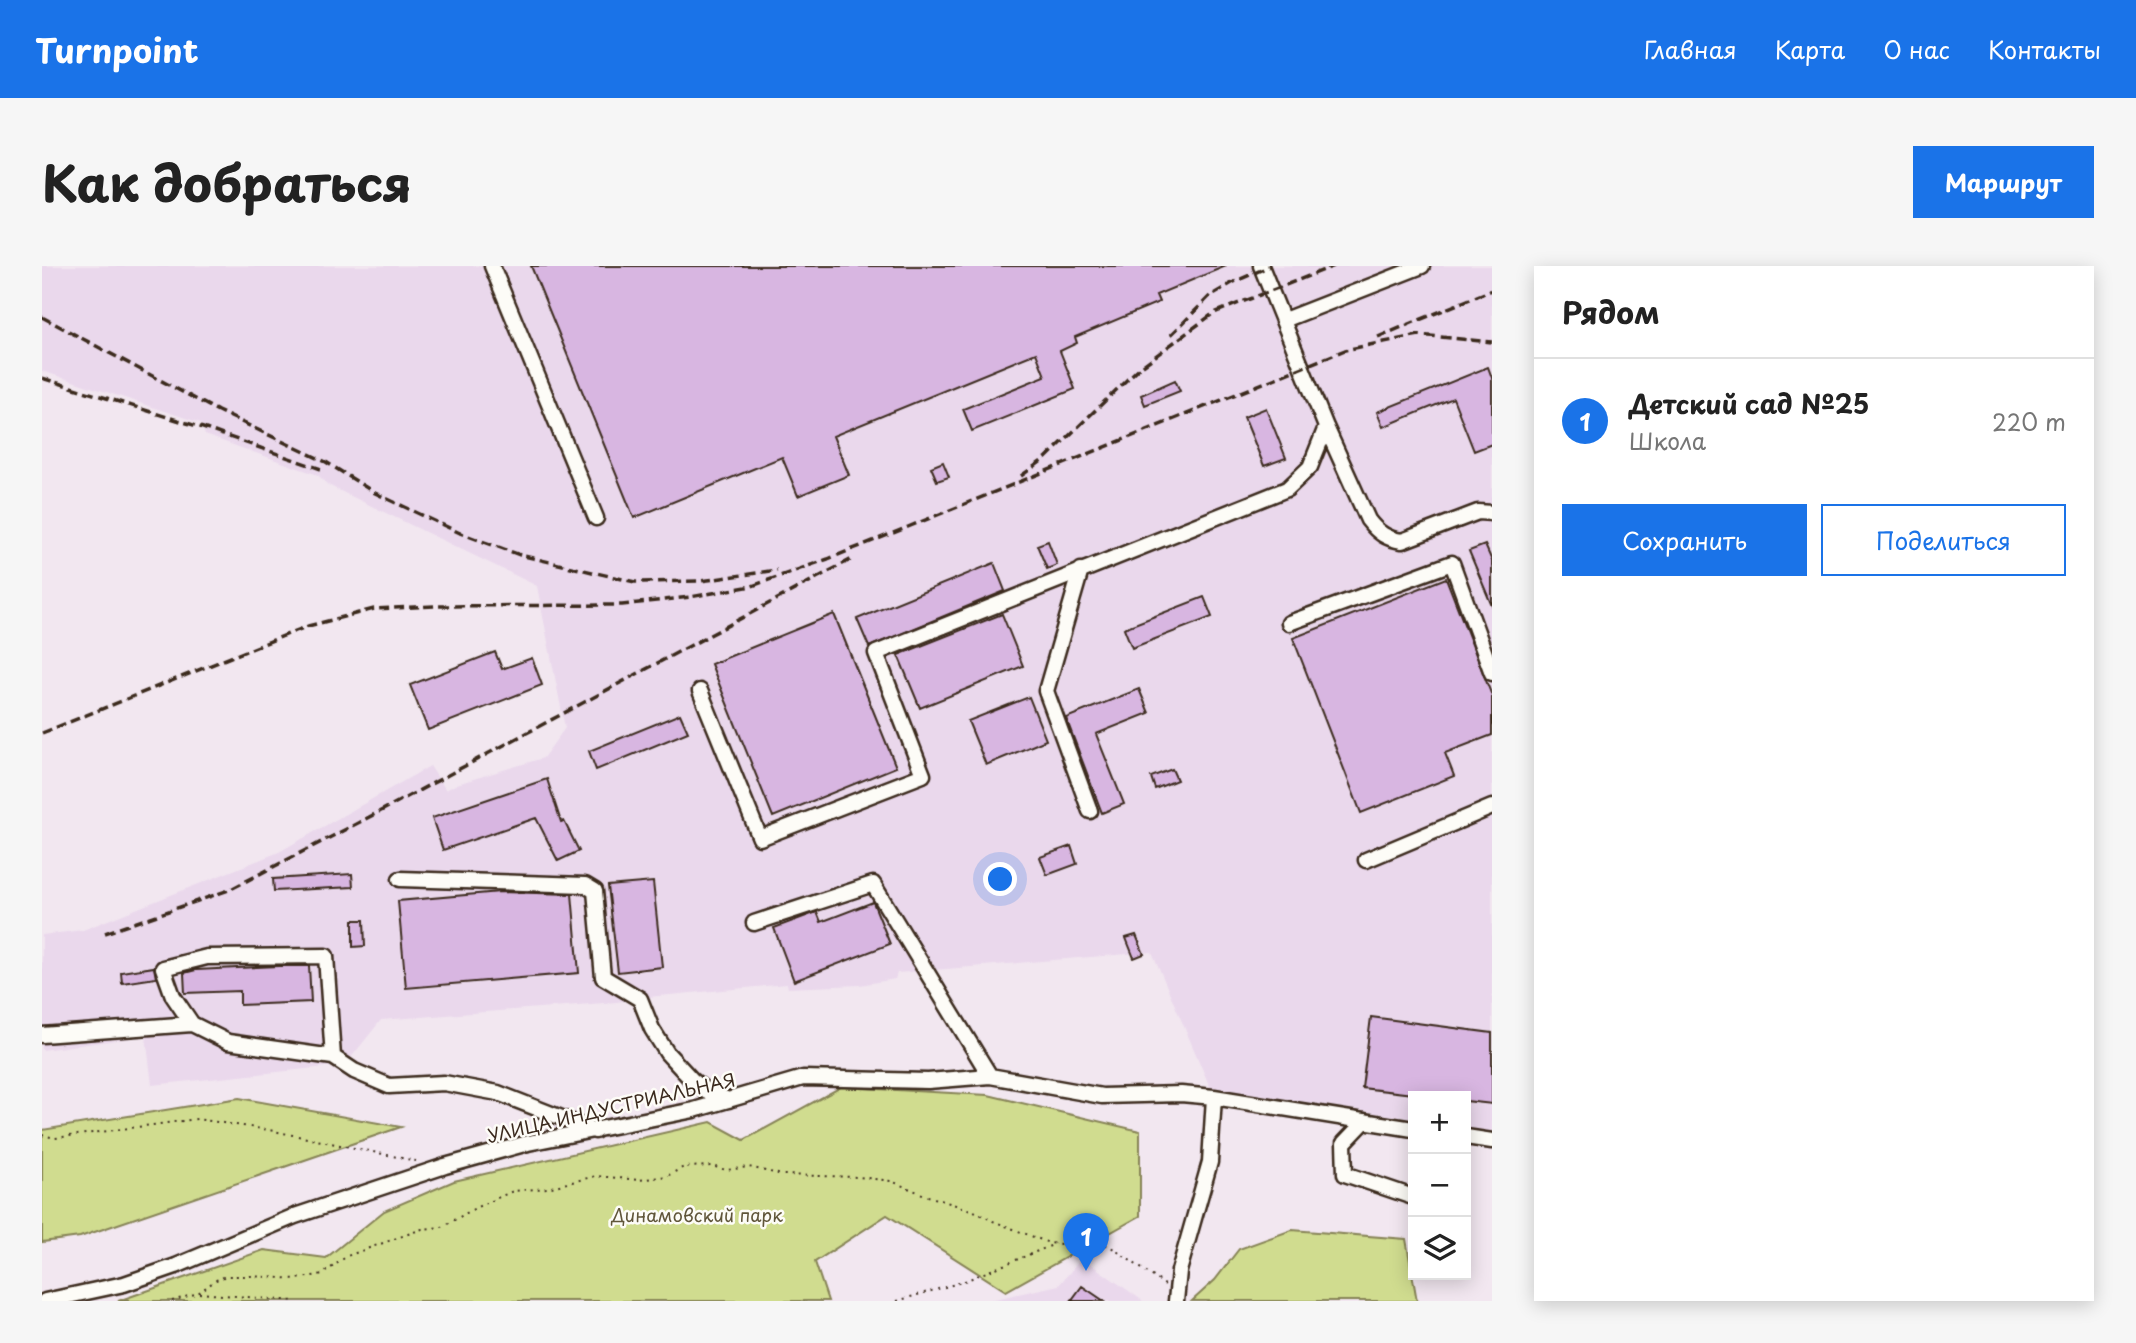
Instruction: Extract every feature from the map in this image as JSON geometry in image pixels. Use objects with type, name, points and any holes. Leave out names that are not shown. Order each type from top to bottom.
[{"type":"lane","points":[[492,266],[596,518]]},
{"type":"lane","points":[[1261,266],[1326,427],[1368,520],[1376,530],[1390,539],[1402,541],[1478,512],[1492,513]]},
{"type":"lane","points":[[1284,320],[1422,266]]},
{"type":"lane","points":[[700,691],[760,838],[923,775],[876,653],[1287,489],[1310,467],[1326,427]]},
{"type":"lane","points":[[1289,624],[1452,563],[1492,673]]},
{"type":"lane","points":[[1081,570],[1046,691],[1090,811]]},
{"type":"lane","points":[[1366,860],[1492,807]]},
{"type":"lane","points":[[400,879],[585,885],[595,891],[603,977],[640,999],[652,1029],[662,1045],[692,1080],[707,1091],[729,1100]]},
{"type":"lane","points":[[754,923],[873,884],[990,1076]]},
{"type":"lane","points":[[333,1057],[326,956],[207,957],[163,968],[173,996],[192,1024],[228,1042],[333,1057],[354,1071],[389,1086],[444,1083],[498,1093],[596,1132]]},
{"type":"lane","points":[[42,1035],[192,1024]]},
{"type":"lane","name":"УЛИЦА ИНДУСТРИАЛЬНАЯ","points":[[45,1301],[124,1284],[176,1266],[295,1216],[425,1173],[528,1143],[596,1132],[694,1110],[803,1078],[928,1081],[990,1076],[1102,1096],[1181,1094],[1214,1097],[1408,1128]]},
{"type":"lane","points":[[1176,1297],[1179,1270],[1210,1162],[1214,1097]]},
{"type":"lane","points":[[1365,1121],[1344,1143],[1345,1174],[1408,1196]]},
{"type":"lane","points":[[1471,1138],[1492,1141]]},
{"type":"path","points":[[42,1135],[55,1138],[197,1119],[354,1147],[417,1162],[425,1173]]},
{"type":"path","points":[[172,1301],[198,1293],[226,1276],[297,1279],[323,1274],[347,1256],[422,1228],[442,1227],[513,1191],[547,1188],[596,1176],[640,1180],[667,1176],[684,1167],[712,1166],[726,1170],[749,1167],[782,1175],[859,1177],[891,1181],[974,1211],[1049,1244],[1072,1245],[1092,1239],[1111,1247],[1176,1297]]},
{"type":"path","points":[[897,1301],[962,1282],[1056,1244]]},
{"type":"path","points":[[198,1293],[296,1301]]},
{"type":"shaded area","points":[[42,266],[1492,266],[1492,1132],[1471,1129],[1471,1091],[1408,1091],[1408,1118],[1210,1087],[1152,952],[897,973],[895,979],[860,985],[788,988],[787,984],[617,1002],[381,1020],[345,1065],[152,1085],[146,1036],[42,1050],[42,935],[83,930],[279,852],[430,766],[446,790],[457,784],[543,758],[565,728],[537,586],[328,485],[318,475],[205,435],[201,423],[42,371]]},
{"type":"shaded area","points":[[1082,1258],[1143,1301],[986,1301],[1059,1285]]},
{"type":"green space","name":"Динамовский парк","points":[[841,1087],[988,1095],[1140,1131],[1140,1216],[1006,1291],[887,1215],[815,1262],[828,1301],[118,1301],[264,1250],[326,1258],[384,1211],[454,1181],[711,1122],[744,1140]]},
{"type":"green space","points":[[239,1098],[401,1127],[80,1237],[42,1242],[42,1130]]},
{"type":"green space","points":[[1292,1230],[1406,1239],[1408,1280],[1413,1280],[1417,1301],[1192,1301],[1215,1280],[1239,1249]]},
{"type":"building","points":[[531,266],[1226,266],[1156,295],[1159,302],[1075,337],[1077,343],[1060,351],[1075,389],[972,431],[963,409],[1045,376],[1036,353],[833,436],[849,475],[798,496],[782,457],[634,518]]},
{"type":"building","points":[[1488,367],[1492,378],[1492,444],[1474,451],[1453,398],[1383,427],[1377,412]]},
{"type":"building","points":[[1175,380],[1180,391],[1145,405],[1141,395]]},
{"type":"building","points":[[1266,408],[1286,458],[1264,466],[1244,417]]},
{"type":"building","points":[[943,462],[949,477],[937,481],[931,467]]},
{"type":"building","points":[[1048,541],[1057,565],[1047,569],[1037,545]]},
{"type":"building","points":[[1485,545],[1492,561],[1492,606],[1469,551]]},
{"type":"building","points":[[994,563],[1005,591],[869,647],[857,619]]},
{"type":"building","points":[[1446,578],[1492,696],[1492,735],[1445,753],[1454,776],[1361,813],[1293,638]]},
{"type":"building","points":[[1204,597],[1212,617],[1132,648],[1124,628]]},
{"type":"building","points":[[834,614],[896,767],[773,817],[711,664]]},
{"type":"building","points":[[1002,614],[1023,666],[920,708],[898,655]]},
{"type":"building","points":[[495,652],[502,669],[532,658],[542,685],[428,730],[410,685]]},
{"type":"building","points":[[1139,689],[1149,713],[1096,734],[1124,804],[1102,813],[1066,718]]},
{"type":"building","points":[[1029,697],[1046,740],[986,765],[968,721]]},
{"type":"building","points":[[680,714],[688,732],[596,770],[589,751]]},
{"type":"building","points":[[1172,769],[1177,780],[1155,789],[1151,777]]},
{"type":"building","points":[[547,779],[561,822],[564,821],[579,851],[558,861],[536,818],[443,850],[432,818]]},
{"type":"building","points":[[1071,846],[1077,864],[1047,875],[1040,857]]},
{"type":"building","points":[[352,874],[353,887],[274,891],[273,879]]},
{"type":"building","points":[[653,882],[662,967],[618,972],[608,886]]},
{"type":"building","points":[[500,892],[572,894],[579,973],[406,988],[398,901]]},
{"type":"building","points":[[873,902],[890,944],[794,981],[774,928],[817,912],[821,922]]},
{"type":"building","points":[[353,920],[364,920],[365,946],[353,947]]},
{"type":"building","points":[[1136,935],[1144,954],[1134,958],[1126,938]]},
{"type":"building","points":[[309,966],[311,1002],[240,1005],[240,991],[185,993],[184,973],[196,970]]},
{"type":"building","points":[[154,967],[156,978],[122,983],[121,972]]},
{"type":"building","points":[[1371,1017],[1492,1033],[1492,1104],[1471,1102],[1471,1091],[1408,1091],[1408,1093],[1362,1088]]},
{"type":"building","points":[[1082,1286],[1104,1301],[1071,1301]]},
{"type":"railway","points":[[1171,335],[1210,296],[1270,266]]},
{"type":"railway","points":[[1021,476],[1046,458],[1139,368],[1214,313],[1334,266]]},
{"type":"railway","points":[[1378,337],[1492,290]]},
{"type":"railway","points":[[42,317],[218,411],[326,462],[375,493],[460,533],[520,555],[635,582],[701,581],[777,570]]},
{"type":"railway","points":[[42,733],[308,626],[374,609],[622,605],[752,586],[828,559],[1345,350],[1419,335],[1492,342]]},
{"type":"railway","points":[[42,378],[203,428],[321,469]]},
{"type":"railway","points":[[105,933],[229,890],[854,558]]},
{"type":"place","name":"Детский сад №25","points":[[1086,1271]]}]
